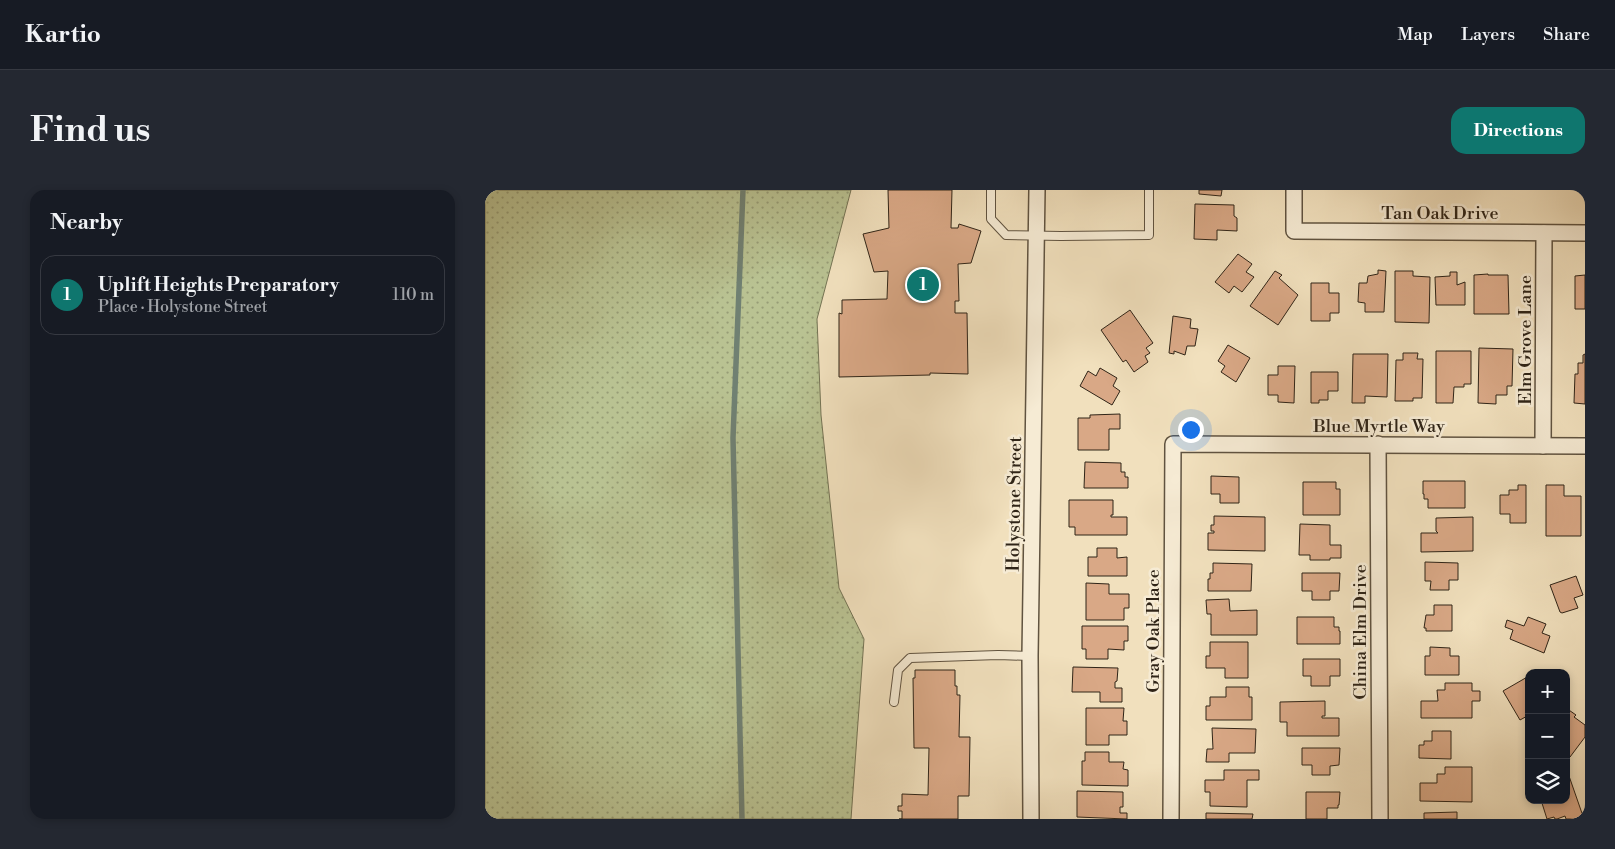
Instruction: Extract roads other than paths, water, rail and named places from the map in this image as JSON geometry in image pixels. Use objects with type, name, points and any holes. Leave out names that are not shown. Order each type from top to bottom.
[{"type":"street","name":"Holystone Street","points":[[1031,819],[1030,656],[1037,190]]},
{"type":"street","name":"Tan Oak Drive","points":[[1294,190],[1294,231],[1585,233]]},
{"type":"street","name":"Elm Grove Lane","points":[[1543,446],[1544,233]]},
{"type":"street","name":"Blue Myrtle Way","points":[[1173,444],[1585,446]]},
{"type":"street","name":"Gray Oak Place","points":[[1171,819],[1173,444]]},
{"type":"street","name":"China Elm Drive","points":[[1378,444],[1380,819]]},
{"type":"lane","points":[[991,190],[991,219],[1006,235],[1037,234],[1061,236],[1149,235],[1149,190]]},
{"type":"lane","points":[[894,702],[898,670],[910,658],[998,655],[1030,656]]},
{"type":"waterway","points":[[742,819],[733,438],[743,190]]},
{"type":"place","name":"Uplift Heights Preparatory","points":[[923,285]]}]
